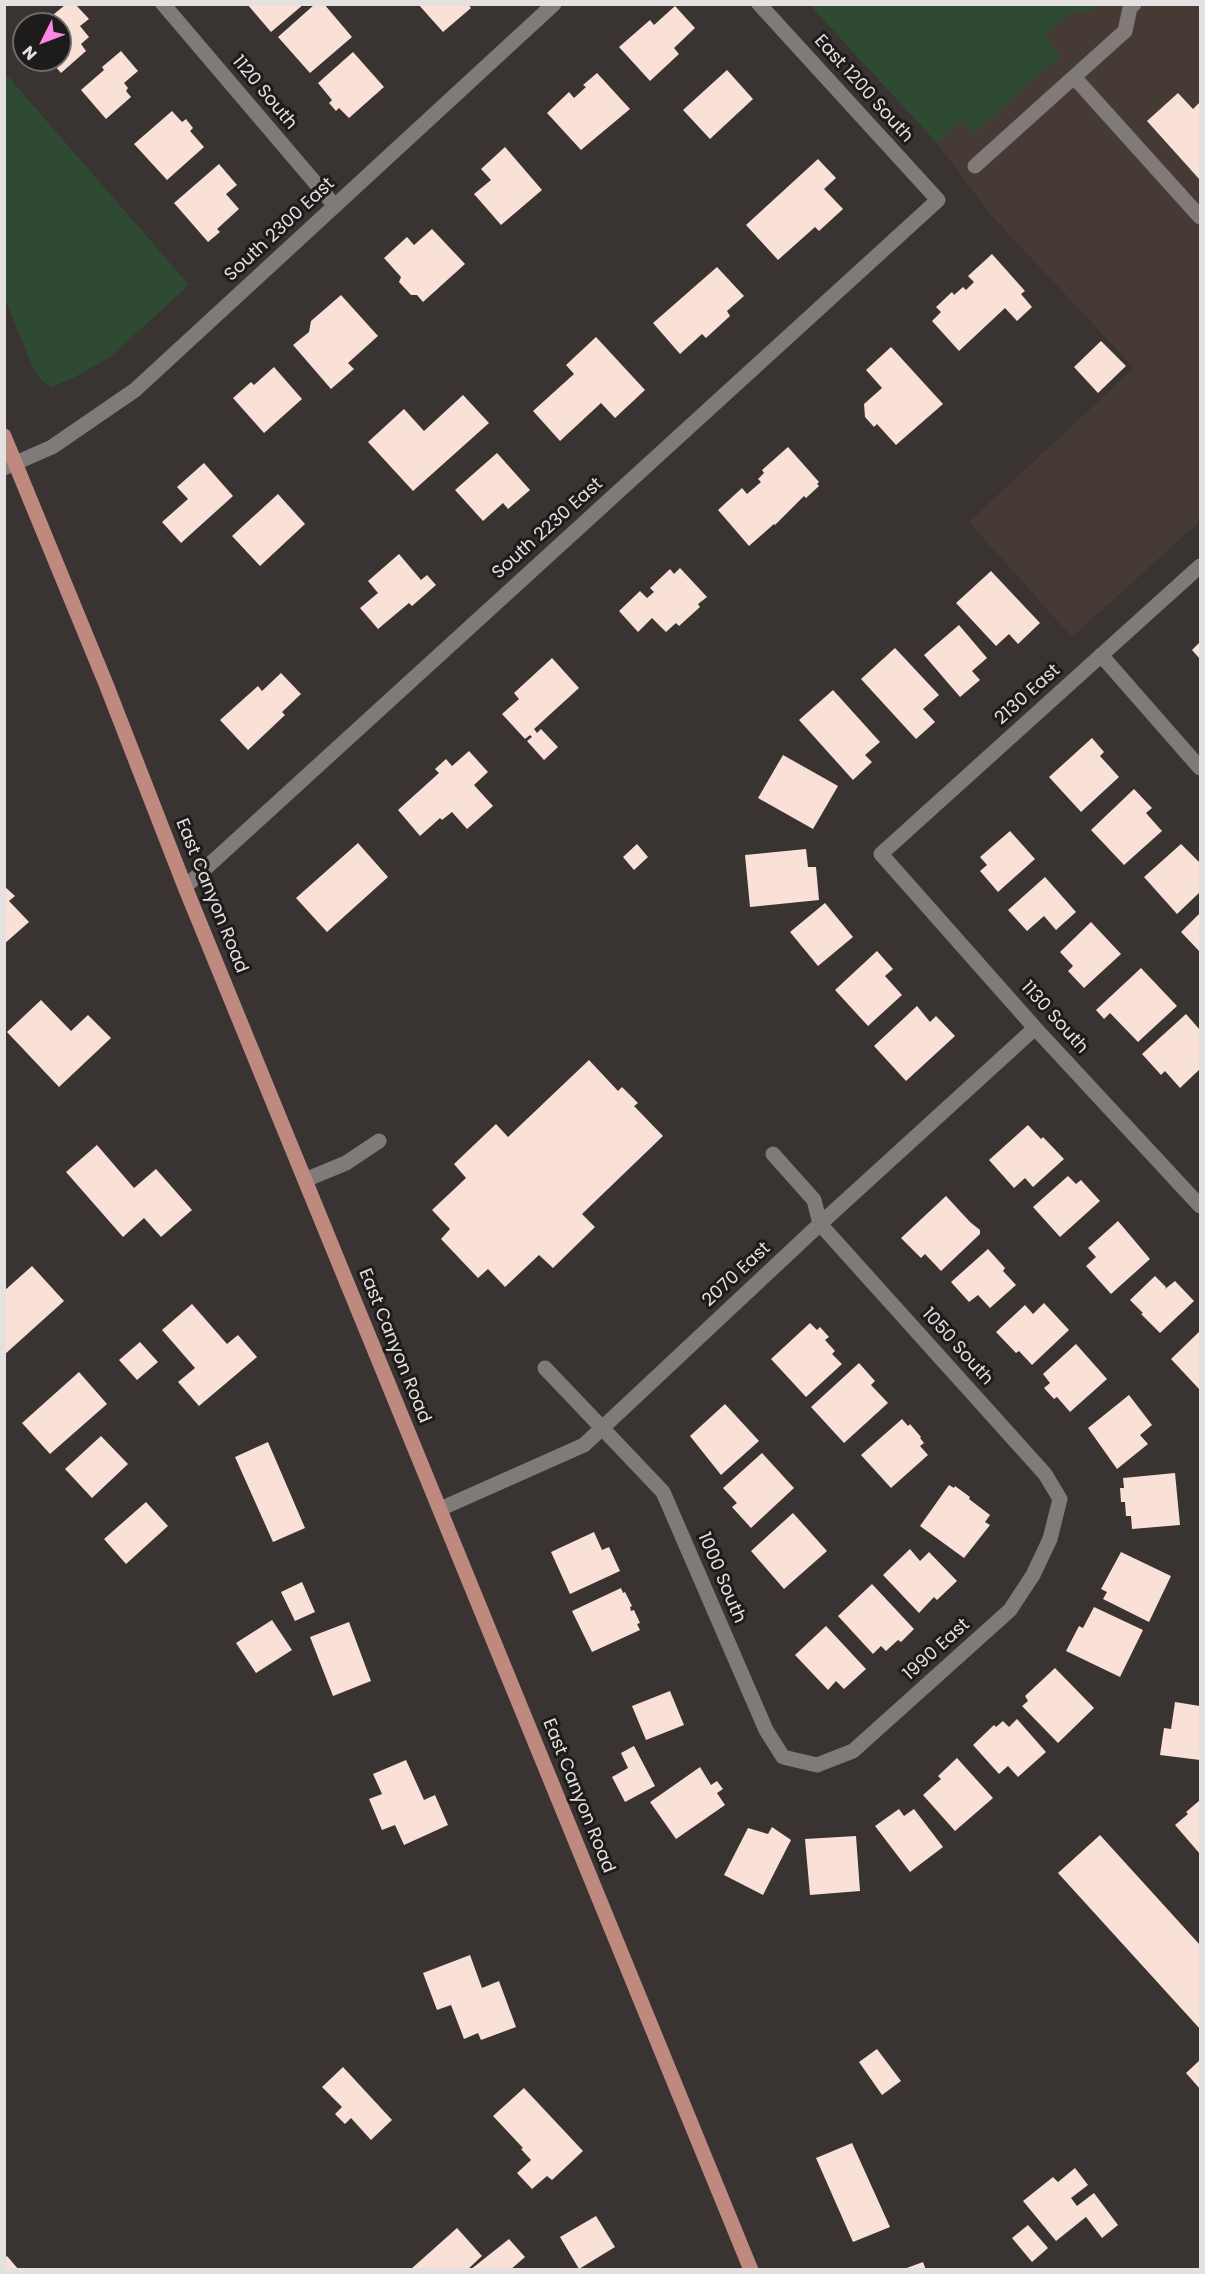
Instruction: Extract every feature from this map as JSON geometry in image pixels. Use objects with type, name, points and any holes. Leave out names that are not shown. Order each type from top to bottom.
[{"type":"main road","name":"East Canyon Road","points":[[4,436],[10,465],[106,684],[185,888],[751,2270]]},
{"type":"street","name":"1120 South","points":[[163,4],[335,206]]},
{"type":"street","name":"South 2300 East","points":[[10,465],[52,447],[135,390],[554,4]]},
{"type":"street","name":"East 1200 South","points":[[759,4],[938,200]]},
{"type":"street","points":[[975,166],[1125,31],[1130,8],[1134,4]]},
{"type":"street","points":[[1074,77],[1200,217]]},
{"type":"street","name":"South 2230 East","points":[[185,888],[938,200]]},
{"type":"street","name":"2130 East","points":[[881,854],[1200,566]]},
{"type":"street","points":[[1101,655],[1200,768]]},
{"type":"street","name":"1130 South","points":[[881,854],[1035,1028],[1200,1206]]},
{"type":"street","name":"2070 East","points":[[440,1509],[584,1445],[820,1224],[1035,1028]]},
{"type":"street","points":[[305,1180],[346,1163],[379,1141]]},
{"type":"street","points":[[773,1154],[814,1200],[820,1224]]},
{"type":"street","name":"1050 South","points":[[820,1224],[1046,1474],[1060,1499]]},
{"type":"street","name":"1000 South","points":[[545,1368],[663,1492],[766,1730],[783,1757]]},
{"type":"street","name":"1990 East","points":[[783,1757],[817,1765],[854,1751],[1010,1610],[1032,1575],[1050,1539],[1060,1499]]},
{"type":"shaded area","points":[[810,5],[1200,5],[1200,521],[1072,637],[969,522],[1134,368],[990,214],[937,143]]},
{"type":"green space","points":[[810,5],[1095,5],[1095,11],[1071,12],[1045,36],[1061,55],[974,133],[962,120],[937,143]]},
{"type":"green space","points":[[5,73],[189,285],[109,358],[52,387],[42,381],[34,370],[5,299]]},
{"type":"building","points":[[247,4],[304,4],[271,32]]},
{"type":"building","points":[[315,4],[324,4],[352,37],[310,73],[278,37]]},
{"type":"building","points":[[418,4],[468,4],[471,8],[443,32]]},
{"type":"building","points":[[65,5],[76,5],[89,19],[80,26],[89,37],[81,44],[86,51],[72,63],[72,12],[57,12]]},
{"type":"building","points":[[675,6],[695,28],[674,48],[679,54],[650,81],[619,47],[650,20],[654,25]]},
{"type":"building","points":[[121,51],[138,71],[124,83],[131,97],[106,119],[81,90],[104,70],[102,67]]},
{"type":"building","points":[[353,52],[384,87],[349,118],[339,108],[336,111],[329,103],[332,100],[318,83]]},
{"type":"building","points":[[727,70],[753,99],[710,139],[683,110]]},
{"type":"building","points":[[597,73],[630,109],[581,150],[547,113],[569,92],[574,98],[586,87],[583,85]]},
{"type":"building","points":[[1178,93],[1193,109],[1200,102],[1200,180],[1147,121]]},
{"type":"building","points":[[172,111],[182,122],[186,119],[193,128],[190,131],[204,147],[167,180],[134,144]]},
{"type":"building","points":[[505,147],[542,190],[501,225],[474,194],[491,180],[481,169]]},
{"type":"building","points":[[818,159],[836,178],[824,189],[843,209],[819,231],[815,227],[778,260],[746,225]]},
{"type":"building","points":[[219,164],[237,185],[226,194],[239,209],[217,229],[220,232],[208,242],[174,203]]},
{"type":"building","points":[[432,229],[465,264],[423,302],[417,295],[411,295],[399,282],[401,277],[384,258],[407,237],[414,245]]},
{"type":"building","points":[[992,254],[1025,291],[1021,294],[1032,307],[1017,321],[1005,308],[959,351],[932,321],[941,312],[936,307],[952,292],[954,295],[963,287],[966,290],[974,282],[968,276]]},
{"type":"building","points":[[717,267],[744,296],[727,311],[730,316],[706,338],[702,334],[680,354],[653,323]]},
{"type":"building","points":[[341,295],[378,336],[348,363],[354,369],[331,389],[293,345],[309,332],[311,321]]},
{"type":"building","points":[[596,337],[645,390],[615,418],[601,403],[560,441],[533,411],[574,374],[566,365]]},
{"type":"building","points":[[1101,341],[1126,366],[1098,393],[1074,367]]},
{"type":"building","points":[[891,347],[943,404],[896,445],[877,424],[874,427],[865,417],[864,404],[882,388],[866,370]]},
{"type":"building","points":[[274,367],[302,399],[264,433],[233,398],[251,382],[254,385]]},
{"type":"building","points":[[463,395],[489,423],[413,491],[368,442],[404,409],[424,431]]},
{"type":"building","points":[[788,447],[819,482],[817,484],[819,486],[806,498],[804,496],[775,525],[749,546],[718,510],[742,488],[747,494],[761,482],[758,479],[764,473],[762,470]]},
{"type":"building","points":[[497,453],[530,490],[508,509],[503,503],[483,521],[455,490]]},
{"type":"building","points":[[204,463],[233,496],[181,543],[162,522],[188,499],[177,487]]},
{"type":"building","points":[[278,494],[305,524],[260,566],[232,536]]},
{"type":"building","points":[[399,554],[421,580],[427,575],[436,585],[412,606],[409,603],[378,629],[360,608],[378,593],[368,581]]},
{"type":"building","points":[[680,568],[707,597],[698,604],[700,607],[679,626],[676,623],[666,632],[652,618],[638,632],[619,611],[640,591],[647,598],[654,592],[650,588],[670,569],[674,574]]},
{"type":"building","points":[[991,571],[1040,623],[1018,644],[1009,634],[996,646],[956,603]]},
{"type":"building","points":[[959,625],[987,658],[972,671],[980,680],[960,697],[924,655]]},
{"type":"building","points":[[1200,642],[1200,659],[1192,650]]},
{"type":"building","points":[[895,648],[939,695],[923,709],[935,722],[916,739],[861,679]]},
{"type":"building","points":[[552,658],[579,688],[534,729],[537,733],[541,729],[558,747],[544,760],[527,741],[532,737],[530,735],[525,739],[502,714],[519,699],[514,693]]},
{"type":"building","points":[[281,673],[301,694],[282,712],[285,715],[248,750],[220,720],[258,686],[262,691]]},
{"type":"building","points":[[833,690],[880,742],[865,755],[872,762],[853,780],[799,720]]},
{"type":"building","points":[[1092,738],[1104,752],[1100,756],[1119,777],[1081,812],[1049,777]]},
{"type":"building","points":[[469,751],[488,772],[474,785],[493,806],[467,829],[452,812],[442,820],[440,818],[420,836],[398,810],[439,773],[435,769],[446,759],[452,766]]},
{"type":"building","points":[[783,755],[838,786],[813,829],[758,798]]},
{"type":"building","points":[[1134,789],[1152,808],[1146,813],[1162,831],[1124,865],[1091,830]]},
{"type":"building","points":[[1010,831],[1035,859],[998,892],[980,871],[987,865],[980,857]]},
{"type":"building","points":[[358,843],[388,877],[327,932],[296,898]]},
{"type":"building","points":[[637,844],[648,857],[634,870],[623,857]]},
{"type":"building","points":[[1181,844],[1200,863],[1200,892],[1177,914],[1144,877]]},
{"type":"building","points":[[806,849],[808,867],[816,867],[819,900],[750,907],[745,855]]},
{"type":"building","points":[[1045,877],[1076,912],[1056,930],[1044,916],[1027,931],[1008,910]]},
{"type":"building","points":[[4,886],[15,896],[9,901],[29,922],[4,944]]},
{"type":"building","points":[[825,903],[853,937],[818,966],[790,932]]},
{"type":"building","points":[[1200,913],[1200,952],[1181,932]]},
{"type":"building","points":[[1091,922],[1121,954],[1084,988],[1068,971],[1073,966],[1060,952]]},
{"type":"building","points":[[877,951],[893,969],[885,976],[902,995],[868,1026],[835,990]]},
{"type":"building","points":[[1141,968],[1177,1006],[1138,1042],[1110,1013],[1104,1019],[1096,1010]]},
{"type":"building","points":[[41,1000],[71,1031],[88,1015],[111,1038],[59,1087],[7,1032]]},
{"type":"building","points":[[917,1006],[930,1022],[936,1016],[955,1036],[906,1081],[874,1046]]},
{"type":"building","points":[[1186,1014],[1200,1030],[1200,1069],[1180,1088],[1165,1071],[1161,1075],[1142,1054]]},
{"type":"building","points":[[589,1060],[618,1091],[622,1087],[638,1103],[634,1106],[663,1136],[582,1214],[595,1227],[553,1268],[539,1255],[505,1287],[488,1269],[478,1278],[441,1239],[450,1229],[432,1210],[466,1178],[454,1164],[496,1124],[508,1137]]},
{"type":"building","points":[[1028,1125],[1064,1159],[1033,1187],[1025,1178],[1014,1188],[989,1160]]},
{"type":"building","points":[[97,1145],[134,1188],[156,1169],[192,1210],[161,1237],[144,1218],[123,1237],[66,1172]]},
{"type":"building","points":[[1068,1176],[1076,1184],[1081,1180],[1100,1201],[1060,1237],[1033,1207]]},
{"type":"building","points":[[946,1196],[980,1230],[980,1234],[941,1271],[925,1254],[921,1258],[901,1238]]},
{"type":"building","points":[[1118,1221],[1150,1259],[1111,1294],[1086,1266],[1096,1257],[1088,1248]]},
{"type":"building","points":[[988,1249],[1016,1285],[990,1308],[978,1295],[969,1302],[951,1282]]},
{"type":"building","points":[[32,1266],[64,1301],[4,1355],[4,1291]]},
{"type":"building","points":[[1155,1276],[1166,1287],[1165,1289],[1175,1281],[1194,1301],[1160,1333],[1130,1300]]},
{"type":"building","points":[[1044,1303],[1069,1330],[1032,1365],[1019,1351],[1016,1353],[996,1332],[1025,1305],[1033,1314]]},
{"type":"building","points":[[192,1304],[227,1344],[238,1335],[257,1357],[199,1406],[178,1382],[195,1368],[162,1330]]},
{"type":"building","points":[[810,1323],[817,1330],[820,1327],[829,1337],[825,1340],[835,1351],[832,1354],[842,1364],[806,1397],[771,1359]]},
{"type":"building","points":[[1200,1331],[1200,1388],[1199,1389],[1171,1359]]},
{"type":"building","points":[[140,1342],[158,1362],[137,1380],[119,1360]]},
{"type":"building","points":[[1076,1344],[1107,1379],[1070,1412],[1057,1397],[1054,1399],[1044,1388],[1050,1383],[1043,1374]]},
{"type":"building","points":[[859,1363],[875,1381],[871,1385],[888,1403],[844,1443],[811,1407]]},
{"type":"building","points":[[79,1372],[107,1404],[50,1454],[22,1423]]},
{"type":"building","points":[[1129,1395],[1152,1425],[1140,1435],[1148,1444],[1117,1469],[1088,1428]]},
{"type":"building","points":[[725,1404],[759,1441],[721,1475],[690,1436]]},
{"type":"building","points":[[902,1419],[908,1426],[910,1424],[921,1437],[924,1443],[920,1446],[928,1455],[891,1488],[861,1455]]},
{"type":"building","points":[[101,1436],[128,1464],[92,1498],[65,1469]]},
{"type":"building","points":[[268,1442],[305,1528],[273,1542],[235,1457]]},
{"type":"building","points":[[762,1453],[794,1488],[751,1528],[732,1507],[737,1503],[723,1488]]},
{"type":"building","points":[[1175,1473],[1180,1525],[1132,1529],[1131,1516],[1126,1516],[1125,1502],[1121,1502],[1120,1488],[1124,1488],[1123,1478]]},
{"type":"building","points":[[949,1485],[954,1488],[955,1486],[990,1515],[985,1522],[990,1525],[964,1558],[920,1526]]},
{"type":"building","points":[[146,1502],[168,1526],[126,1564],[104,1539]]},
{"type":"building","points":[[793,1513],[827,1551],[784,1589],[751,1551]]},
{"type":"building","points":[[594,1532],[602,1550],[609,1547],[620,1571],[570,1594],[551,1552]]},
{"type":"building","points":[[910,1549],[920,1561],[929,1552],[957,1581],[937,1600],[934,1597],[919,1613],[883,1575]]},
{"type":"building","points":[[1121,1552],[1171,1576],[1149,1622],[1103,1599],[1107,1592],[1101,1589]]},
{"type":"building","points":[[302,1582],[315,1612],[295,1621],[281,1592]]},
{"type":"building","points":[[872,1584],[914,1629],[901,1642],[898,1640],[886,1651],[881,1646],[873,1654],[838,1616]]},
{"type":"building","points":[[621,1588],[632,1606],[631,1611],[634,1610],[640,1623],[637,1624],[640,1630],[592,1652],[572,1611]]},
{"type":"building","points":[[1094,1607],[1143,1630],[1120,1677],[1066,1651],[1079,1626],[1083,1628]]},
{"type":"building","points":[[272,1620],[292,1650],[256,1673],[236,1643]]},
{"type":"building","points":[[349,1622],[371,1681],[333,1696],[310,1637]]},
{"type":"building","points":[[826,1626],[866,1669],[844,1689],[836,1681],[828,1690],[795,1655]]},
{"type":"building","points":[[1055,1668],[1094,1708],[1058,1743],[1022,1706],[1028,1701],[1025,1696]]},
{"type":"building","points":[[670,1691],[684,1725],[646,1740],[632,1706]]},
{"type":"building","points":[[1175,1702],[1200,1706],[1200,1760],[1160,1755],[1164,1728],[1171,1729]]},
{"type":"building","points":[[1017,1719],[1046,1752],[1018,1777],[1008,1766],[999,1774],[973,1745],[994,1725],[996,1727],[1003,1721],[1009,1727]]},
{"type":"building","points":[[634,1746],[655,1786],[625,1802],[612,1777],[628,1768],[621,1753]]},
{"type":"building","points":[[957,1758],[993,1798],[955,1831],[923,1795],[941,1779],[938,1776]]},
{"type":"building","points":[[406,1760],[424,1800],[435,1795],[448,1825],[404,1845],[395,1825],[382,1830],[369,1799],[382,1794],[373,1774]]},
{"type":"building","points":[[700,1767],[711,1785],[717,1781],[723,1789],[717,1793],[725,1805],[676,1839],[650,1802]]},
{"type":"building","points":[[1200,1800],[1200,1854],[1175,1825]]},
{"type":"building","points":[[899,1809],[904,1816],[914,1809],[943,1847],[910,1872],[875,1826]]},
{"type":"building","points":[[772,1827],[791,1840],[763,1895],[724,1875],[748,1828],[768,1834]]},
{"type":"building","points":[[1100,1835],[1200,1945],[1200,2029],[1058,1873]]},
{"type":"building","points":[[856,1836],[860,1891],[810,1895],[805,1839]]},
{"type":"building","points":[[470,1955],[482,1988],[499,1981],[516,2027],[481,2040],[478,2033],[464,2039],[451,2005],[437,2010],[423,1973]]},
{"type":"building","points":[[877,2049],[901,2081],[882,2095],[859,2062]]},
{"type":"building","points":[[1200,2060],[1200,2089],[1186,2073]]},
{"type":"building","points":[[343,2067],[392,2120],[371,2140],[351,2118],[345,2124],[335,2114],[342,2107],[322,2087]]},
{"type":"building","points":[[524,2088],[583,2151],[552,2180],[547,2176],[532,2189],[517,2173],[531,2160],[493,2116]]},
{"type":"building","points":[[852,2143],[890,2227],[853,2242],[816,2158]]},
{"type":"building","points":[[1075,2168],[1088,2185],[1071,2198],[1077,2206],[1094,2193],[1118,2225],[1102,2238],[1086,2217],[1056,2241],[1023,2201],[1053,2177],[1058,2182]]},
{"type":"building","points":[[596,2216],[615,2247],[579,2269],[560,2237]]},
{"type":"building","points":[[1028,2225],[1048,2248],[1032,2262],[1012,2238]]},
{"type":"building","points":[[457,2228],[482,2256],[467,2270],[410,2270]]},
{"type":"building","points":[[509,2239],[525,2257],[510,2270],[470,2270]]},
{"type":"building","points":[[7,2256],[19,2270],[4,2270],[4,2259]]},
{"type":"building","points":[[923,2262],[926,2270],[904,2270],[904,2269]]}]
